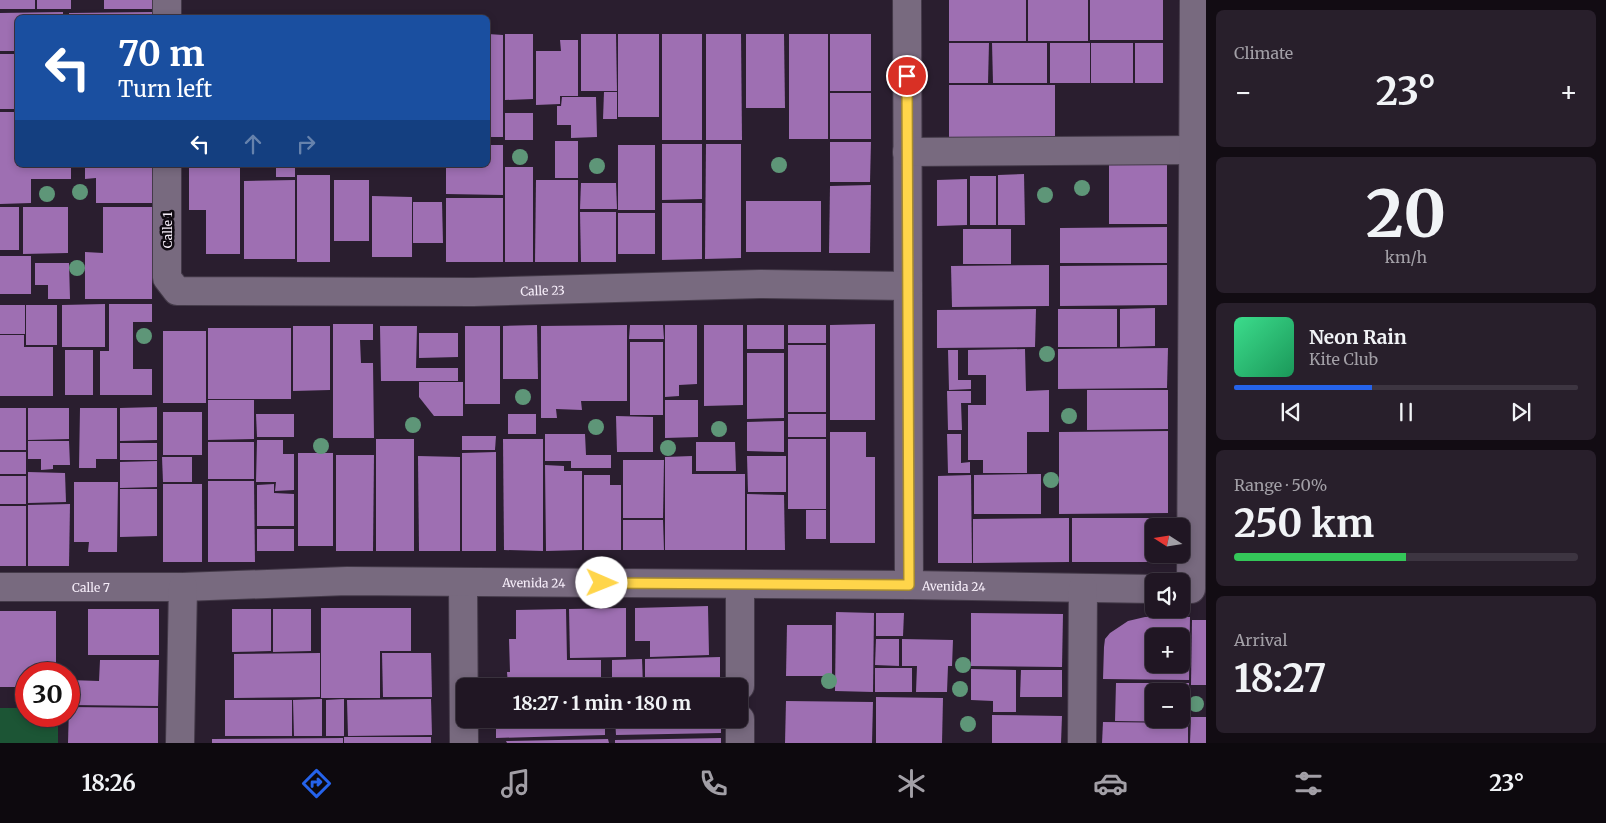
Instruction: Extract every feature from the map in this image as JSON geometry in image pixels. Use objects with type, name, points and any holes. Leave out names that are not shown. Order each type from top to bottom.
[{"type":"street","points":[[167,0],[167,15]]},
{"type":"street","points":[[907,0],[909,585]]},
{"type":"street","points":[[1193,589],[1194,0]]},
{"type":"street","points":[[907,152],[1194,150]]},
{"type":"street","name":"Calle 1","points":[[167,167],[167,278],[177,291]]},
{"type":"street","name":"Calle 23","points":[[177,291],[472,292],[760,284],[908,286]]},
{"type":"street","name":"Avenida 24","points":[[182,587],[348,581],[909,585],[1145,589]]},
{"type":"street","points":[[463,582],[464,743]]},
{"type":"street","points":[[740,585],[740,678]]},
{"type":"street","name":"Calle 7","points":[[0,587],[182,587]]},
{"type":"street","points":[[180,743],[182,587]]},
{"type":"street","points":[[1082,743],[1083,588]]},
{"type":"street","points":[[740,728],[740,743]]},
{"type":"green space","points":[[0,708],[15,708],[15,727],[58,727],[58,743],[0,743]]},
{"type":"building","points":[[0,0],[35,0],[35,9],[0,9]]},
{"type":"building","points":[[37,0],[71,0],[71,9],[37,9]]},
{"type":"building","points":[[104,0],[152,0],[152,9],[104,9]]},
{"type":"building","points":[[949,0],[1026,0],[1026,41],[949,41]]},
{"type":"building","points":[[1028,0],[1088,0],[1088,41],[1028,41]]},
{"type":"building","points":[[1090,0],[1163,0],[1163,40],[1090,40]]},
{"type":"building","points":[[63,12],[63,15],[15,15],[15,51],[0,51],[0,13]]},
{"type":"building","points":[[152,12],[152,15],[69,15],[69,13]]},
{"type":"building","points":[[490,34],[503,35],[503,137],[490,137]]},
{"type":"building","points":[[505,34],[533,34],[533,99],[505,100]]},
{"type":"building","points":[[581,34],[616,34],[617,91],[581,91]]},
{"type":"building","points":[[618,34],[659,34],[659,117],[618,117]]},
{"type":"building","points":[[662,34],[702,34],[702,140],[662,140]]},
{"type":"building","points":[[706,34],[741,34],[742,140],[706,140]]},
{"type":"building","points":[[746,34],[784,34],[785,108],[746,108]]},
{"type":"building","points":[[789,34],[828,34],[828,139],[789,139]]},
{"type":"building","points":[[830,34],[871,34],[871,91],[830,91]]},
{"type":"building","points":[[560,40],[578,40],[578,96],[560,96],[560,104],[536,105],[536,51],[561,51]]},
{"type":"building","points":[[949,43],[989,43],[988,83],[949,83]]},
{"type":"building","points":[[992,43],[1047,43],[1047,83],[993,83]]},
{"type":"building","points":[[1050,43],[1090,43],[1090,83],[1050,83]]},
{"type":"building","points":[[1091,43],[1133,43],[1133,83],[1091,83]]},
{"type":"building","points":[[1135,43],[1163,43],[1163,83],[1135,83]]},
{"type":"building","points":[[0,54],[15,54],[15,109],[0,109]]},
{"type":"building","points":[[949,85],[1055,85],[1055,139],[949,140]]},
{"type":"building","points":[[604,92],[617,92],[617,119],[603,119]]},
{"type":"building","points":[[830,93],[871,93],[871,139],[830,139]]},
{"type":"building","points":[[562,97],[596,97],[597,137],[571,138],[571,125],[557,125],[557,106],[561,106]]},
{"type":"building","points":[[0,112],[15,112],[15,167],[71,167],[71,179],[31,179],[31,203],[0,204]]},
{"type":"building","points":[[505,113],[533,113],[533,140],[505,140]]},
{"type":"building","points":[[555,141],[578,141],[578,178],[555,178]]},
{"type":"building","points":[[830,142],[871,142],[870,182],[830,182]]},
{"type":"building","points":[[662,144],[702,144],[702,199],[662,200]]},
{"type":"building","points":[[706,144],[741,144],[741,258],[705,259]]},
{"type":"building","points":[[490,145],[503,145],[503,195],[446,194],[446,167],[490,167]]},
{"type":"building","points":[[618,145],[655,145],[655,210],[618,210]]},
{"type":"building","points":[[1109,164],[1167,164],[1167,224],[1109,224]]},
{"type":"building","points":[[85,167],[152,167],[152,203],[96,203],[96,178],[85,179]]},
{"type":"building","points":[[189,167],[240,167],[240,254],[206,254],[206,210],[189,210]]},
{"type":"building","points":[[276,167],[295,167],[295,177],[276,177]]},
{"type":"building","points":[[505,167],[533,167],[533,262],[505,262]]},
{"type":"building","points":[[1024,174],[1025,225],[998,225],[998,175]]},
{"type":"building","points":[[297,175],[330,175],[330,262],[297,262]]},
{"type":"building","points":[[970,176],[996,176],[996,225],[970,225]]},
{"type":"building","points":[[967,179],[967,225],[937,226],[937,180]]},
{"type":"building","points":[[295,180],[295,259],[244,259],[244,181]]},
{"type":"building","points":[[334,180],[369,180],[369,241],[334,241]]},
{"type":"building","points":[[536,180],[578,180],[578,262],[535,262]]},
{"type":"building","points":[[581,183],[616,183],[617,209],[580,209]]},
{"type":"building","points":[[871,185],[870,253],[829,253],[830,186]]},
{"type":"building","points":[[372,196],[412,197],[412,257],[372,257]]},
{"type":"building","points":[[446,198],[503,198],[503,262],[446,262]]},
{"type":"building","points":[[746,201],[821,201],[821,252],[746,252]]},
{"type":"building","points":[[413,202],[442,202],[443,243],[413,243]]},
{"type":"building","points":[[662,203],[702,203],[702,259],[662,260]]},
{"type":"building","points":[[0,207],[19,207],[19,250],[0,250]]},
{"type":"building","points":[[23,207],[68,207],[68,253],[23,254]]},
{"type":"building","points":[[103,207],[152,207],[152,299],[85,299],[85,252],[103,253]]},
{"type":"building","points":[[580,212],[616,212],[616,262],[581,262]]},
{"type":"building","points":[[618,213],[655,213],[655,254],[618,254]]},
{"type":"building","points":[[1167,227],[1167,263],[1060,263],[1060,228]]},
{"type":"building","points":[[963,229],[1011,229],[1011,264],[963,264]]},
{"type":"building","points":[[0,256],[31,256],[31,294],[0,294]]},
{"type":"building","points":[[35,263],[69,263],[70,299],[48,299],[48,285],[35,285]]},
{"type":"building","points":[[1049,265],[1049,306],[952,307],[951,266]]},
{"type":"building","points":[[1167,265],[1167,305],[1060,306],[1060,266]]},
{"type":"building","points":[[105,304],[105,347],[62,347],[62,305]]},
{"type":"building","points":[[109,304],[152,304],[152,322],[133,322],[133,369],[152,369],[152,395],[100,395],[100,351],[109,351]]},
{"type":"building","points":[[0,305],[25,305],[25,334],[0,334]]},
{"type":"building","points":[[26,305],[57,305],[57,345],[26,345]]},
{"type":"building","points":[[1155,308],[1155,346],[1120,347],[1120,309]]},
{"type":"building","points":[[1036,309],[1035,347],[937,348],[937,310]]},
{"type":"building","points":[[1058,309],[1117,309],[1117,347],[1058,347]]},
{"type":"building","points":[[333,324],[373,324],[373,340],[360,340],[361,363],[373,363],[374,438],[333,438]]},
{"type":"building","points":[[875,324],[875,420],[830,420],[830,325]]},
{"type":"building","points":[[537,325],[538,379],[503,379],[503,326]]},
{"type":"building","points":[[627,325],[627,401],[581,401],[582,410],[556,409],[557,418],[541,418],[541,326]]},
{"type":"building","points":[[630,325],[663,325],[664,339],[629,339]]},
{"type":"building","points":[[665,325],[697,325],[697,384],[679,385],[679,396],[665,397]]},
{"type":"building","points":[[704,325],[743,325],[743,405],[704,406]]},
{"type":"building","points":[[747,325],[784,325],[784,349],[747,349]]},
{"type":"building","points":[[788,325],[826,325],[826,343],[788,343]]},
{"type":"building","points":[[293,326],[330,326],[330,390],[293,391]]},
{"type":"building","points":[[380,326],[417,326],[416,368],[458,368],[458,381],[381,381]]},
{"type":"building","points":[[465,326],[500,326],[500,404],[465,404]]},
{"type":"building","points":[[208,328],[291,328],[291,399],[208,399]]},
{"type":"building","points":[[163,331],[206,331],[206,403],[163,403]]},
{"type":"building","points":[[419,333],[458,333],[458,357],[419,358]]},
{"type":"building","points":[[0,335],[24,335],[24,347],[53,347],[53,396],[0,396]]},
{"type":"building","points":[[630,342],[663,342],[663,415],[630,415]]},
{"type":"building","points":[[788,345],[826,345],[826,412],[788,412]]},
{"type":"building","points":[[1168,348],[1167,388],[1058,389],[1058,349]]},
{"type":"building","points":[[1025,349],[1026,391],[1049,390],[1049,432],[1027,432],[1027,473],[983,473],[983,460],[968,460],[968,405],[986,405],[986,375],[968,375],[968,350]]},
{"type":"building","points":[[65,350],[93,350],[93,395],[65,395]]},
{"type":"building","points":[[948,350],[958,350],[958,380],[971,380],[971,389],[949,390]]},
{"type":"building","points":[[747,353],[784,353],[784,418],[747,419]]},
{"type":"building","points":[[419,382],[463,382],[463,416],[434,416],[419,397]]},
{"type":"building","points":[[1087,390],[1168,390],[1168,429],[1087,430]]},
{"type":"building","points":[[947,391],[971,391],[971,403],[961,403],[962,430],[948,430]]},
{"type":"building","points":[[208,400],[254,400],[254,439],[208,440]]},
{"type":"building","points":[[665,400],[698,400],[698,437],[665,438]]},
{"type":"building","points":[[157,407],[157,440],[120,441],[120,408]]},
{"type":"building","points":[[0,408],[26,408],[26,450],[0,450]]},
{"type":"building","points":[[28,408],[69,408],[69,439],[28,440]]},
{"type":"building","points":[[80,408],[117,408],[117,459],[96,459],[96,468],[79,468]]},
{"type":"building","points":[[163,412],[202,412],[202,455],[163,455]]},
{"type":"building","points":[[256,414],[294,414],[294,437],[257,437]]},
{"type":"building","points":[[508,414],[536,414],[536,434],[508,434]]},
{"type":"building","points":[[788,414],[826,414],[826,437],[788,437]]},
{"type":"building","points":[[616,416],[653,417],[653,452],[617,452]]},
{"type":"building","points":[[784,421],[784,452],[747,451],[747,422]]},
{"type":"building","points":[[1168,431],[1168,513],[1059,514],[1059,432]]},
{"type":"building","points":[[830,432],[866,432],[866,457],[875,457],[875,543],[830,543]]},
{"type":"building","points":[[545,434],[585,434],[586,455],[611,455],[611,468],[571,468],[571,461],[545,461]]},
{"type":"building","points":[[947,434],[961,434],[961,463],[970,462],[970,473],[948,473]]},
{"type":"building","points":[[462,436],[496,436],[495,450],[462,450]]},
{"type":"building","points":[[376,439],[414,439],[414,551],[376,551]]},
{"type":"building","points":[[503,439],[543,439],[543,551],[504,550]]},
{"type":"building","points":[[788,439],[826,439],[826,509],[788,509]]},
{"type":"building","points":[[257,440],[283,440],[283,454],[294,454],[294,490],[275,491],[276,482],[256,482]]},
{"type":"building","points":[[28,441],[69,441],[70,465],[53,465],[53,469],[41,470],[41,459],[28,459]]},
{"type":"building","points":[[208,442],[254,442],[254,479],[208,479]]},
{"type":"building","points":[[696,442],[735,442],[736,471],[696,471]]},
{"type":"building","points":[[120,443],[157,443],[157,460],[120,460]]},
{"type":"building","points":[[0,452],[26,452],[26,474],[0,474]]},
{"type":"building","points":[[496,452],[496,551],[462,551],[462,453]]},
{"type":"building","points":[[298,453],[333,453],[333,546],[298,546]]},
{"type":"building","points":[[336,455],[374,455],[373,551],[336,551]]},
{"type":"building","points":[[418,456],[460,457],[460,551],[419,551]]},
{"type":"building","points":[[692,456],[692,474],[745,474],[745,550],[665,550],[665,457]]},
{"type":"building","points":[[747,456],[786,456],[786,492],[748,492]]},
{"type":"building","points":[[162,457],[192,457],[192,482],[163,482]]},
{"type":"building","points":[[623,460],[664,460],[663,518],[623,518]]},
{"type":"building","points":[[157,461],[157,487],[120,488],[120,462]]},
{"type":"building","points":[[545,465],[564,466],[564,471],[582,471],[582,550],[546,551]]},
{"type":"building","points":[[28,472],[65,473],[66,502],[28,503]]},
{"type":"building","points":[[1041,474],[1041,514],[974,514],[974,475]]},
{"type":"building","points":[[584,475],[610,475],[610,485],[621,485],[621,550],[584,550]]},
{"type":"building","points":[[971,475],[972,563],[938,563],[938,476]]},
{"type":"building","points":[[0,476],[26,476],[26,504],[0,504]]},
{"type":"building","points":[[208,481],[254,481],[255,562],[208,562]]},
{"type":"building","points":[[74,482],[118,482],[117,552],[88,552],[89,542],[74,542]]},
{"type":"building","points":[[163,484],[202,484],[202,562],[163,562]]},
{"type":"building","points":[[274,484],[274,493],[294,494],[294,526],[257,526],[257,485]]},
{"type":"building","points":[[120,489],[157,489],[157,536],[120,537]]},
{"type":"building","points":[[747,494],[784,495],[785,550],[747,550]]},
{"type":"building","points":[[70,504],[69,566],[28,566],[28,505]]},
{"type":"building","points":[[0,506],[26,506],[26,566],[0,566]]},
{"type":"building","points":[[806,510],[826,510],[826,539],[806,539]]},
{"type":"building","points":[[1069,518],[1069,562],[973,563],[973,519]]},
{"type":"building","points":[[1072,518],[1145,518],[1145,562],[1072,562]]},
{"type":"building","points":[[623,520],[663,520],[664,550],[623,550]]},
{"type":"building","points":[[257,529],[294,529],[294,551],[257,551]]},
{"type":"building","points":[[708,606],[709,655],[650,657],[650,641],[635,641],[635,608]]},
{"type":"building","points":[[321,608],[411,608],[411,651],[380,651],[380,698],[321,698]]},
{"type":"building","points":[[626,608],[626,657],[570,658],[569,609]]},
{"type":"building","points":[[88,609],[159,609],[159,655],[88,655]]},
{"type":"building","points":[[232,609],[271,609],[271,651],[232,652]]},
{"type":"building","points":[[273,609],[311,609],[311,651],[273,652]]},
{"type":"building","points":[[566,609],[567,660],[601,660],[601,678],[507,678],[507,672],[510,672],[509,639],[516,639],[516,610]]},
{"type":"building","points":[[0,611],[56,611],[56,662],[15,662],[15,687],[0,687]]},
{"type":"building","points":[[836,612],[874,613],[873,692],[835,691]]},
{"type":"building","points":[[876,613],[904,613],[903,636],[876,636]]},
{"type":"building","points":[[971,613],[1063,614],[1062,667],[971,666]]},
{"type":"building","points":[[1145,617],[1190,618],[1190,628],[1145,628],[1145,673],[1189,673],[1189,680],[1103,679],[1105,639],[1110,633],[1128,621]]},
{"type":"building","points":[[1192,620],[1206,620],[1206,685],[1191,685]]},
{"type":"building","points":[[787,625],[832,625],[832,676],[786,676]]},
{"type":"building","points":[[876,639],[899,639],[899,666],[875,665]]},
{"type":"building","points":[[902,639],[953,640],[952,666],[948,666],[947,692],[916,692],[917,666],[902,666]]},
{"type":"building","points":[[320,653],[320,697],[234,698],[234,654]]},
{"type":"building","points":[[382,653],[431,653],[432,697],[383,697]]},
{"type":"building","points":[[720,657],[720,678],[645,678],[645,659]]},
{"type":"building","points":[[642,659],[643,678],[612,678],[612,660]]},
{"type":"building","points":[[100,660],[159,660],[158,706],[80,705],[80,680],[99,681]]},
{"type":"building","points":[[875,668],[912,668],[912,692],[875,692]]},
{"type":"building","points":[[971,669],[1016,670],[1016,712],[993,712],[993,701],[971,700]]},
{"type":"building","points":[[1021,670],[1062,670],[1062,697],[1020,697]]},
{"type":"building","points":[[1116,683],[1145,683],[1145,721],[1115,721]]},
{"type":"building","points":[[876,697],[943,698],[942,743],[876,743]]},
{"type":"building","points":[[322,699],[322,736],[294,736],[293,700]]},
{"type":"building","points":[[344,699],[344,736],[326,736],[326,700]]},
{"type":"building","points":[[431,699],[432,735],[348,736],[347,700]]},
{"type":"building","points":[[225,700],[292,700],[292,736],[225,736]]},
{"type":"building","points":[[786,701],[873,702],[872,743],[785,743]]},
{"type":"building","points":[[80,707],[158,708],[158,743],[68,743],[68,727],[80,727]]},
{"type":"building","points":[[992,715],[1062,716],[1061,743],[992,743]]},
{"type":"building","points":[[1191,717],[1206,717],[1206,743],[1190,743]]},
{"type":"building","points":[[1103,722],[1145,722],[1145,728],[1188,728],[1188,743],[1102,743]]},
{"type":"building","points":[[496,728],[605,728],[605,735],[496,738]]},
{"type":"building","points":[[616,728],[721,728],[721,733],[616,735]]},
{"type":"building","points":[[344,737],[431,737],[431,743],[344,743]]},
{"type":"building","points":[[343,738],[343,743],[212,743],[212,739]]},
{"type":"building","points":[[721,738],[721,743],[615,743],[615,740]]},
{"type":"building","points":[[608,739],[609,743],[507,743],[506,741]]},
{"type":"route","points":[[602,583],[909,585],[907,76]]}]
